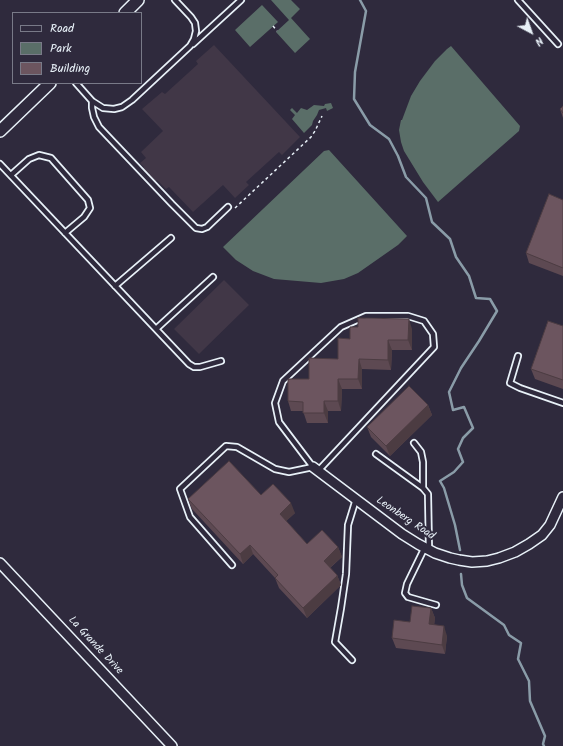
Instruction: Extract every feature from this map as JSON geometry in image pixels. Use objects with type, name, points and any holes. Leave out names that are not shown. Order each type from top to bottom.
[{"type":"street","points":[[126,12],[138,0]]},
{"type":"street","points":[[0,131],[49,84]]},
{"type":"street","name":"Leonberg Road","points":[[315,469],[402,534],[418,544],[435,553],[472,562],[487,561],[515,552],[542,535],[550,526],[563,497]]},
{"type":"street","name":"La Grande Drive","points":[[0,563],[172,746]]},
{"type":"lane","points":[[175,0],[195,23],[196,31],[190,46]]},
{"type":"lane","points":[[77,84],[92,101],[103,108],[114,109],[122,107],[132,100],[241,0]]},
{"type":"lane","points":[[518,0],[558,44]]},
{"type":"lane","points":[[92,101],[94,117],[99,127],[196,228],[202,229],[207,227],[228,207]]},
{"type":"lane","points":[[11,175],[29,159],[39,155],[51,158],[88,200],[90,208],[84,217],[65,233]]},
{"type":"lane","points":[[0,164],[189,364],[194,367],[200,367],[221,361]]},
{"type":"lane","points":[[115,286],[171,238]]},
{"type":"lane","points":[[156,329],[213,277]]},
{"type":"lane","points":[[232,565],[190,517],[180,488],[226,446],[237,448],[275,469],[289,472],[315,469],[434,347],[433,334],[424,321],[408,316],[366,316],[341,327],[283,381],[275,404],[279,422],[315,469]]},
{"type":"lane","points":[[518,356],[510,383],[563,404]]},
{"type":"lane","points":[[414,443],[421,452],[423,462],[423,488]]},
{"type":"lane","points":[[376,454],[423,488],[428,494],[427,548],[404,592],[408,597],[436,604]]},
{"type":"lane","points":[[352,660],[336,642],[346,574],[348,525],[356,499]]},
{"type":"path","points":[[273,26],[277,31]]},
{"type":"path","points":[[234,208],[311,137],[322,116]]},
{"type":"shaded area","points":[[214,45],[300,137],[282,155],[279,152],[246,182],[249,185],[235,198],[223,185],[193,212],[169,187],[166,189],[157,180],[155,182],[142,169],[144,167],[140,163],[146,158],[141,152],[163,131],[142,109],[162,92],[165,94],[198,64],[196,61]]},
{"type":"shaded area","points":[[224,280],[249,305],[199,354],[174,329]]},
{"type":"green space","points":[[271,0],[291,0],[300,9],[291,18],[310,39],[295,53],[276,32],[289,20]]},
{"type":"green space","points":[[262,5],[278,22],[250,47],[235,30]]},
{"type":"green space","points":[[451,46],[520,126],[519,131],[438,202],[423,182],[404,151],[399,130],[401,120],[411,96],[420,81],[435,61]]},
{"type":"green space","points":[[331,103],[333,108],[327,111],[326,108],[319,110],[312,125],[304,133],[292,119],[295,115],[290,110],[292,108],[297,113],[301,108],[307,110],[314,105],[324,106],[325,104]]},
{"type":"green space","points":[[329,150],[407,236],[398,245],[358,273],[344,279],[321,283],[274,279],[253,271],[236,260],[223,247],[324,151]]},
{"type":"building","points":[[563,106],[563,113],[560,109]]},
{"type":"building","points":[[549,194],[563,200],[563,268],[526,253]]},
{"type":"building","points":[[358,318],[409,319],[408,340],[388,340],[388,360],[359,359],[358,379],[338,379],[338,401],[324,401],[324,413],[303,413],[303,402],[288,401],[288,379],[309,379],[309,358],[338,359],[338,338],[350,339],[350,327],[358,327]]},
{"type":"building","points":[[548,321],[563,326],[563,380],[531,369]]},
{"type":"building","points":[[409,386],[428,405],[386,446],[367,427]]},
{"type":"building","points":[[229,461],[261,495],[273,484],[291,503],[280,514],[307,544],[322,530],[338,547],[324,561],[337,576],[303,608],[275,578],[278,575],[250,545],[240,554],[188,499]]},
{"type":"building","points":[[412,606],[431,608],[429,624],[444,626],[442,645],[392,638],[394,620],[410,622]]},
{"type":"waterway","points":[[360,0],[366,11],[355,72],[354,99],[370,125],[389,139],[398,156],[406,177],[426,198],[432,222],[450,239],[456,257],[469,276],[476,298],[490,299],[497,311],[461,368],[449,392],[453,410],[464,407],[473,428],[463,438],[458,449],[463,462],[454,472],[440,481],[444,488],[455,525],[460,550]]},
{"type":"waterway","points":[[461,574],[462,585],[467,598],[504,625],[509,635],[521,643],[518,659],[529,681],[530,701],[545,736],[544,746]]}]
